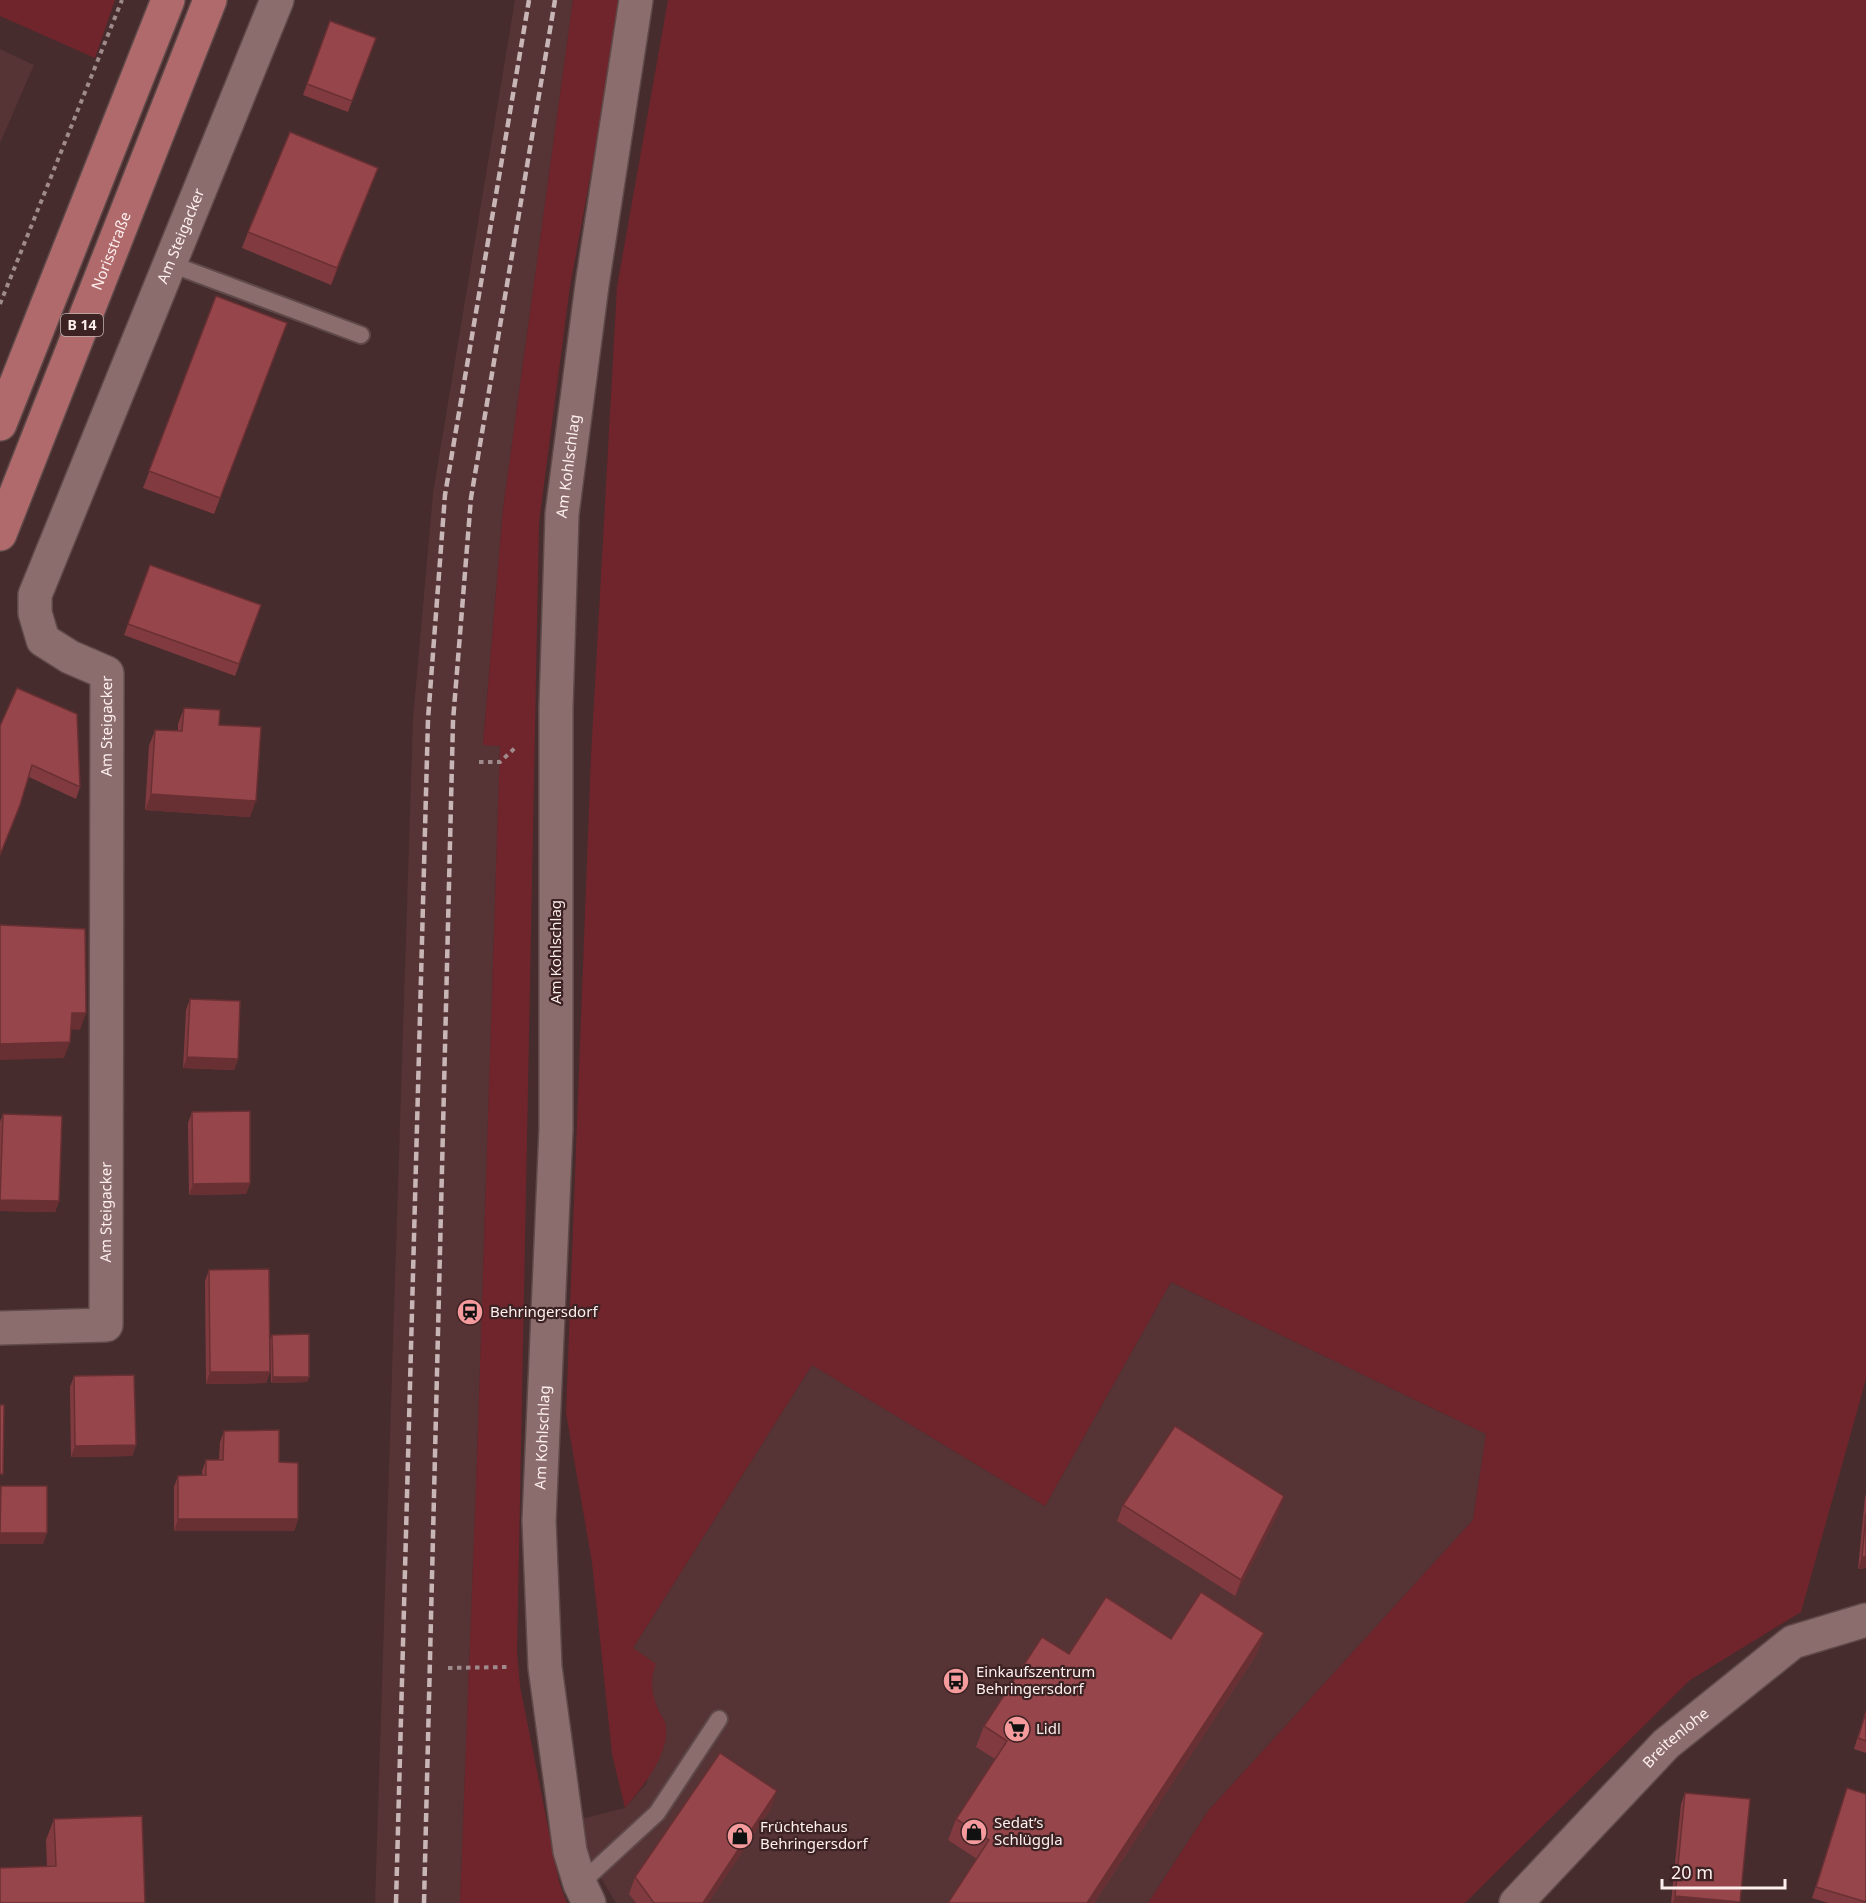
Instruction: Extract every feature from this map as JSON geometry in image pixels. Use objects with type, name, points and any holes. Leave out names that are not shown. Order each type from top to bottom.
[{"type":"main road","name":"B 14","points":[[0,424],[168,0]]},
{"type":"main road","name":"Norisstraße","points":[[0,534],[210,0]]},
{"type":"street","name":"Am Steigacker","points":[[0,1328],[106,1325],[107,673],[69,657],[43,640],[35,613],[35,595],[277,0]]},
{"type":"street","name":"Am Kohlschlag","points":[[584,1894],[570,1851],[544,1667],[539,1521],[556,1129],[556,708],[562,514],[593,274],[636,0]]},
{"type":"street","name":"Breitenlohe","points":[[1516,1903],[1675,1737],[1793,1642],[1866,1620]]},
{"type":"lane","points":[[171,264],[361,335]]},
{"type":"lane","points":[[584,1894],[657,1813],[719,1719]]},
{"type":"path","points":[[0,304],[122,0]]},
{"type":"path","points":[[448,1668],[515,1667]]},
{"type":"shaded area","points":[[0,0],[115,0],[95,58],[0,16]]},
{"type":"shaded area","points":[[515,0],[573,0],[503,509],[483,744],[500,746],[460,1903],[375,1903],[413,719],[433,493]]},
{"type":"shaded area","points":[[573,0],[623,0],[570,286],[539,522],[517,1651],[520,1686],[559,1882],[567,1903],[460,1903],[500,746],[483,745],[503,509]]},
{"type":"shaded area","points":[[668,0],[1866,0],[1866,1379],[1801,1612],[1690,1680],[1465,1903],[1148,1903],[1208,1811],[1473,1520],[1486,1434],[1171,1282],[1045,1506],[812,1365],[633,1648],[656,1664],[652,1689],[657,1707],[666,1724],[666,1736],[664,1747],[653,1770],[625,1808],[612,1754],[592,1562],[566,1413],[591,756],[617,287]]},
{"type":"shaded area","points":[[0,49],[34,65],[0,143]]},
{"type":"shaded area","points":[[1171,1282],[1486,1434],[1473,1520],[1208,1811],[1148,1903],[616,1903],[590,1860],[581,1819],[625,1808],[646,1784],[666,1725],[652,1697],[652,1673],[633,1648],[812,1365],[1045,1506]]},
{"type":"building","points":[[330,21],[376,38],[352,101],[307,84]]},
{"type":"building","points":[[290,132],[378,168],[337,268],[248,232]]},
{"type":"building","points":[[216,296],[287,323],[220,498],[149,471]]},
{"type":"building","points":[[150,565],[261,605],[239,664],[128,624]]},
{"type":"building","points":[[17,688],[77,714],[80,787],[32,765],[20,805],[0,855],[0,726]]},
{"type":"building","points":[[184,708],[220,710],[219,725],[261,727],[256,801],[151,794],[155,730],[182,731]]},
{"type":"building","points":[[0,925],[85,929],[86,1013],[72,1013],[70,1042],[0,1044]]},
{"type":"building","points":[[190,999],[240,1001],[238,1059],[187,1057]]},
{"type":"building","points":[[250,1111],[250,1183],[193,1184],[192,1112]]},
{"type":"building","points":[[3,1114],[62,1116],[59,1201],[0,1200]]},
{"type":"building","points":[[269,1269],[270,1372],[210,1372],[209,1270]]},
{"type":"building","points":[[309,1334],[309,1377],[273,1377],[272,1335]]},
{"type":"building","points":[[134,1375],[136,1445],[75,1446],[74,1376]]},
{"type":"building","points":[[0,1405],[4,1405],[3,1474],[0,1474]]},
{"type":"building","points":[[1175,1426],[1284,1496],[1241,1580],[1123,1505]]},
{"type":"building","points":[[279,1430],[279,1462],[298,1463],[298,1519],[178,1519],[178,1476],[206,1475],[206,1460],[223,1460],[224,1431]]},
{"type":"building","points":[[1,1486],[47,1486],[47,1533],[0,1533]]},
{"type":"building","points":[[1866,1514],[1866,1557],[1862,1557]]},
{"type":"building","points":[[1201,1592],[1264,1633],[1087,1903],[948,1903],[989,1840],[956,1819],[1007,1741],[984,1726],[1042,1637],[1069,1654],[1106,1597],[1171,1639]]},
{"type":"building","points":[[1866,1712],[1866,1741],[1858,1738]]},
{"type":"building","points":[[720,1753],[777,1791],[703,1903],[654,1903],[635,1877]]},
{"type":"building","points":[[1847,1788],[1866,1794],[1866,1902],[1816,1887]]},
{"type":"building","points":[[1685,1793],[1750,1799],[1740,1902],[1675,1896]]},
{"type":"building","points":[[142,1816],[145,1903],[0,1903],[0,1868],[56,1866],[54,1819]]},
{"type":"railway","points":[[396,1903],[428,719],[445,495],[529,0]]},
{"type":"railway","points":[[424,1903],[453,721],[471,498],[555,0]]},
{"type":"place","name":"Behringersdorf","points":[[470,1312]]},
{"type":"place","name":"Einkaufszentrum Behringersdorf","points":[[956,1681]]},
{"type":"place","name":"Lidl","points":[[1017,1729]]},
{"type":"place","name":"Sedat’s Schlüggla","points":[[974,1832]]},
{"type":"place","name":"Früchtehaus Behringersdorf","points":[[740,1836]]}]
